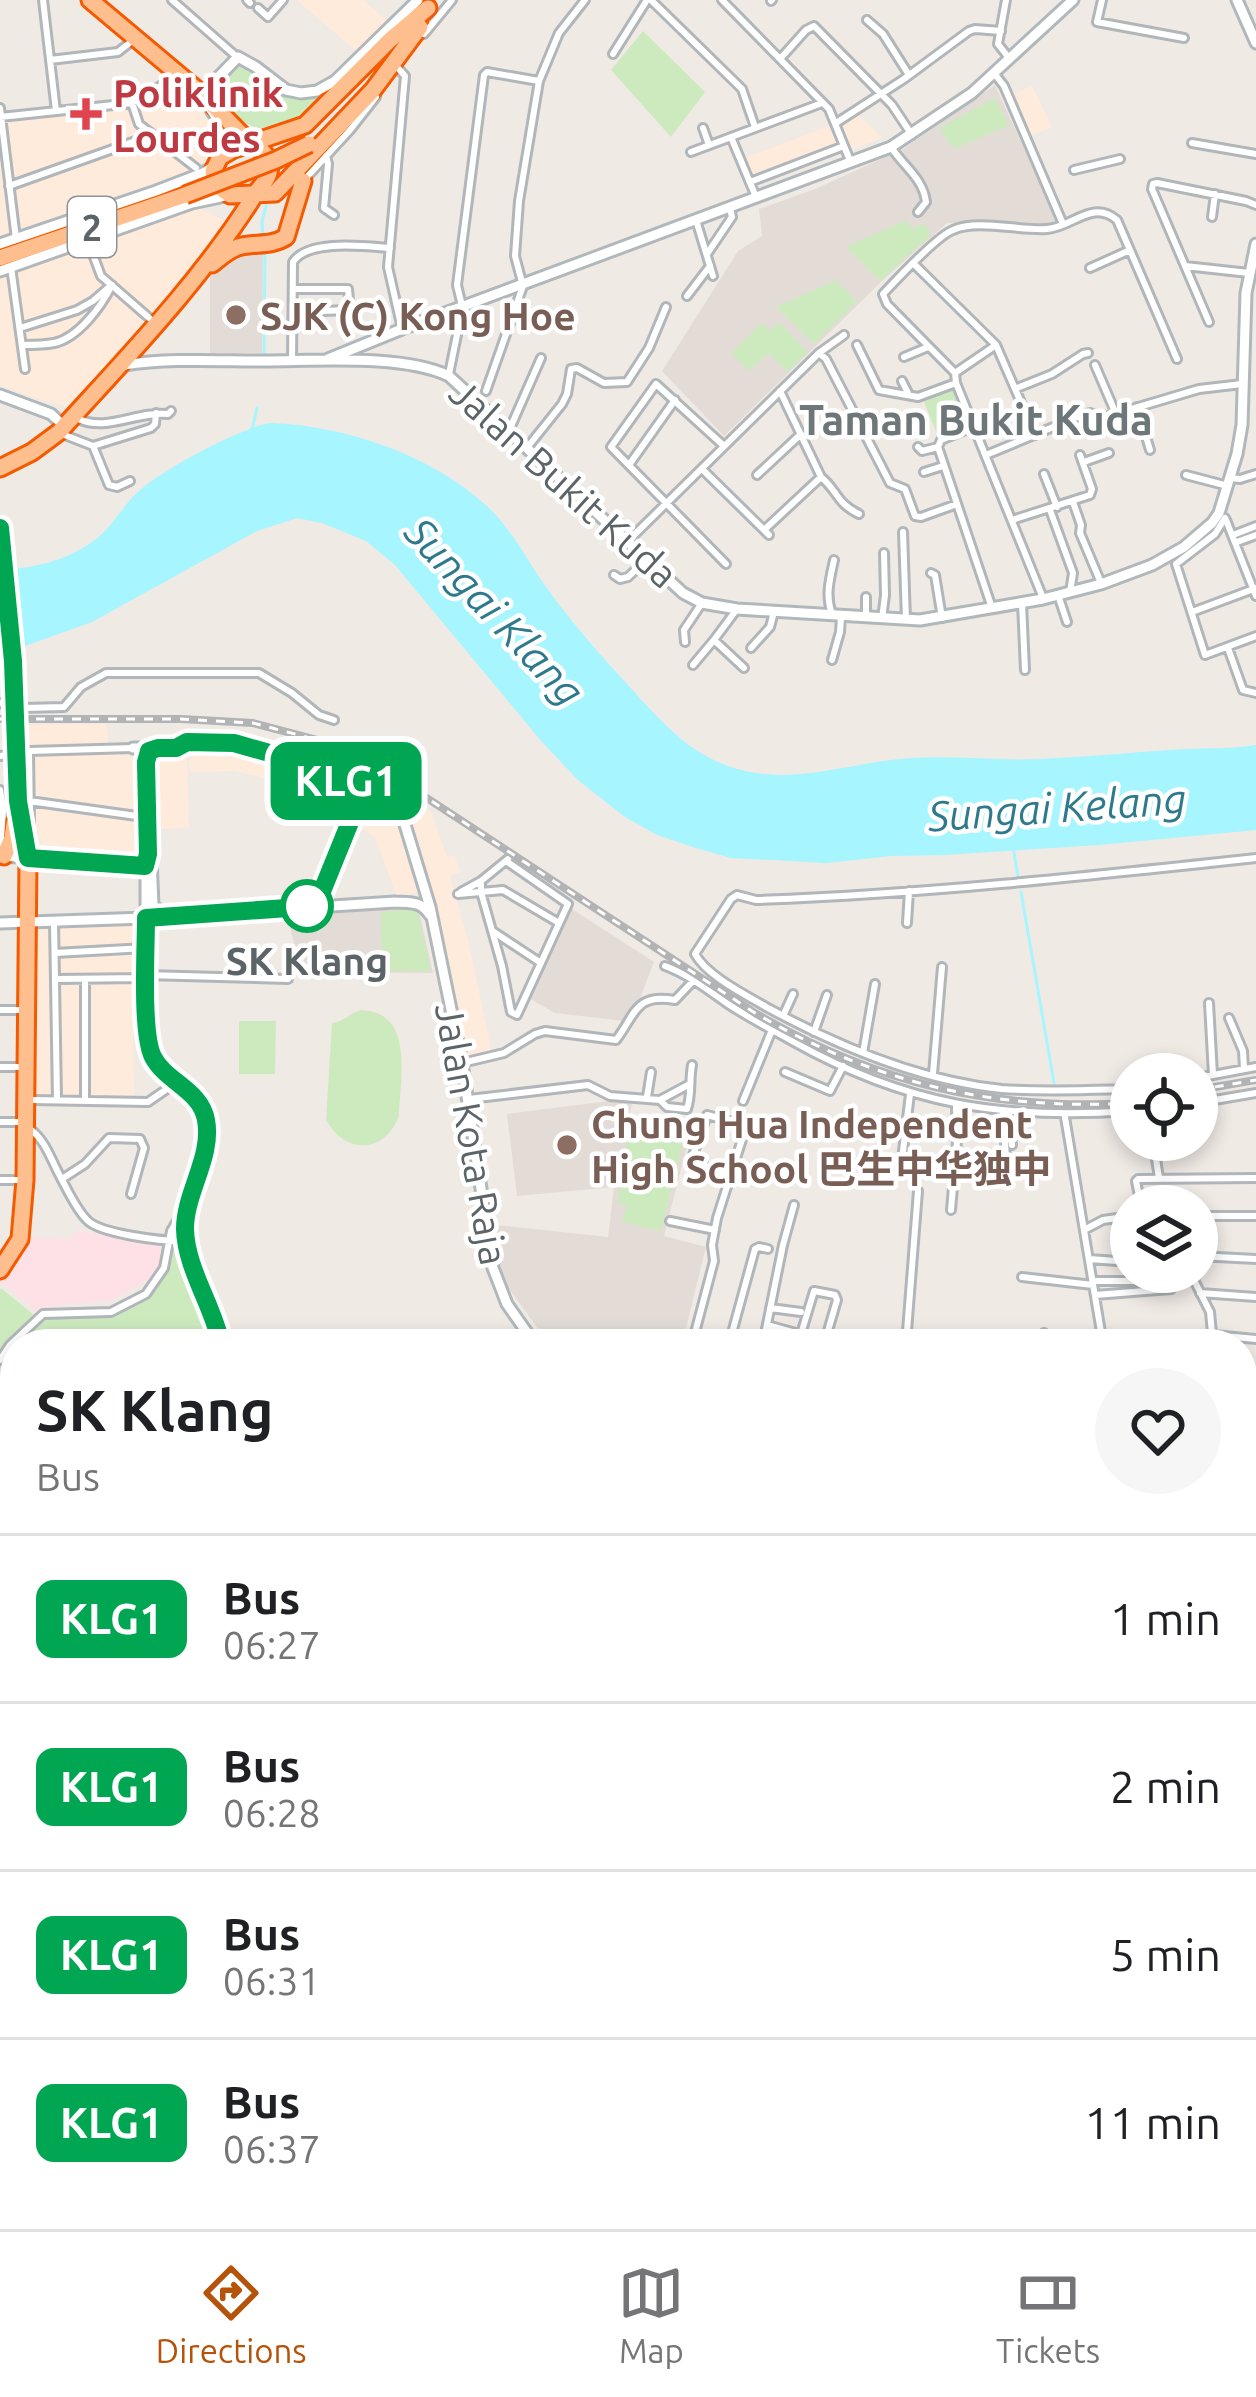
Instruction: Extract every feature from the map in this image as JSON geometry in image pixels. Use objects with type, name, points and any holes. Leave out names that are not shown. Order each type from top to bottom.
[{"type":"highway","points":[[90,0],[252,131],[309,139]]},
{"type":"highway","points":[[275,193],[363,67],[435,2]]},
{"type":"highway","name":"2","points":[[2,258],[184,192],[309,139],[338,118],[420,27],[435,2]]},
{"type":"highway","name":"2","points":[[309,139],[435,2]]},
{"type":"highway","points":[[303,181],[275,193],[230,195],[213,177],[217,161],[234,149],[309,139],[376,92],[420,27]]},
{"type":"highway","points":[[3,469],[66,424],[194,278],[266,179],[269,166],[264,152],[251,145],[202,94]]},
{"type":"highway","points":[[194,278],[236,248],[277,243],[286,237],[303,181]]},
{"type":"highway","points":[[0,527],[13,661],[14,798],[25,858],[23,1125]]},
{"type":"highway","points":[[0,594],[14,798],[25,858]]},
{"type":"highway","points":[[1,856],[22,824]]},
{"type":"highway","points":[[0,1256],[15,1227],[14,1180],[27,1100],[24,922]]},
{"type":"highway","points":[[0,1270],[20,1239],[14,1180]]},
{"type":"street","points":[[43,0],[56,111]]},
{"type":"street","points":[[172,0],[238,57],[286,90],[301,93],[326,87],[383,36],[435,2]]},
{"type":"street","points":[[252,4],[268,17],[283,0]]},
{"type":"street","points":[[486,392],[523,286],[515,256],[539,81],[559,33],[586,0]]},
{"type":"street","points":[[613,54],[649,0],[742,89],[755,128]]},
{"type":"street","points":[[722,0],[822,103],[836,123],[851,163]]},
{"type":"street","points":[[1006,0],[998,44],[1009,58]]},
{"type":"street","points":[[323,361],[892,147],[972,93],[1073,0]]},
{"type":"street","points":[[1102,0],[1097,22],[1184,38]]},
{"type":"street","points":[[1237,0],[1256,43]]},
{"type":"street","points":[[376,92],[398,68],[435,2]]},
{"type":"street","points":[[867,20],[883,34],[909,75]]},
{"type":"street","points":[[780,59],[814,26],[899,115],[912,135]]},
{"type":"street","points":[[836,123],[974,28],[1001,31]]},
{"type":"street","points":[[363,67],[383,36]]},
{"type":"street","points":[[50,60],[118,52],[141,42],[166,72],[164,84]]},
{"type":"street","points":[[202,94],[238,57]]},
{"type":"street","points":[[398,68],[405,76],[388,267],[402,329]]},
{"type":"street","points":[[994,73],[1004,86],[1063,224]]},
{"type":"street","points":[[462,308],[457,284],[484,75],[539,81]]},
{"type":"street","points":[[2,258],[88,241],[184,192],[217,161],[223,142],[214,116],[173,80],[132,103],[0,114],[16,238]]},
{"type":"street","points":[[132,103],[139,124],[196,168]]},
{"type":"street","points":[[691,152],[822,103]]},
{"type":"street","points":[[704,128],[709,145]]},
{"type":"street","points":[[6,185],[142,140],[147,131]]},
{"type":"street","points":[[731,137],[756,197]]},
{"type":"street","points":[[303,181],[309,139]]},
{"type":"street","points":[[309,139],[328,164],[324,208],[334,215]]},
{"type":"street","points":[[1192,143],[1256,154]]},
{"type":"street","points":[[750,182],[844,146]]},
{"type":"street","points":[[892,147],[921,182],[926,202],[918,212]]},
{"type":"street","points":[[1074,170],[1120,159]]},
{"type":"street","points":[[1209,322],[1152,189],[1157,183],[1256,205]]},
{"type":"street","points":[[25,369],[2,258],[16,238],[184,192],[230,195]]},
{"type":"street","points":[[1212,218],[1215,194]]},
{"type":"street","points":[[707,254],[732,218],[730,208]]},
{"type":"street","points":[[1043,599],[955,373],[883,296],[939,238],[961,226],[1053,229],[1090,212],[1112,214],[1177,359]]},
{"type":"street","points":[[687,296],[711,271],[696,220]]},
{"type":"street","points":[[88,241],[101,276],[151,327],[140,347],[143,357],[163,361]]},
{"type":"street","points":[[1256,244],[1249,273],[1242,425],[1222,516],[1216,534],[1176,562],[1205,655],[1256,637]]},
{"type":"street","points":[[292,361],[294,258],[320,248],[390,248]]},
{"type":"street","points":[[1090,268],[1130,250]]},
{"type":"street","points":[[914,264],[996,345],[1035,435]]},
{"type":"street","points":[[1185,266],[1249,273]]},
{"type":"street","points":[[20,328],[77,310],[112,285]]},
{"type":"street","points":[[22,345],[69,338],[112,285]]},
{"type":"street","points":[[292,289],[348,289],[350,310],[322,311]]},
{"type":"street","points":[[526,449],[562,404],[571,369],[604,383],[627,382],[666,307]]},
{"type":"street","points":[[449,376],[460,325]]},
{"type":"street","points":[[627,542],[819,353],[844,335]]},
{"type":"street","points":[[356,364],[360,345]]},
{"type":"street","points":[[857,345],[877,387],[884,391],[922,396],[956,383]]},
{"type":"street","points":[[955,373],[996,345]]},
{"type":"street","points":[[904,357],[929,346]]},
{"type":"street","points":[[819,353],[826,358],[890,483],[907,492],[914,514],[918,518],[957,505]]},
{"type":"street","points":[[1016,389],[1088,353]]},
{"type":"street","points":[[508,433],[541,358]]},
{"type":"street","name":"Jalan Bukit Kuda","points":[[114,370],[163,361],[430,367],[449,376],[683,593],[702,603],[737,609],[906,620],[1043,599],[1152,565],[1184,547],[1222,516]]},
{"type":"street","points":[[1095,365],[1116,413]]},
{"type":"street","points":[[902,381],[908,394]]},
{"type":"street","points":[[724,446],[656,384],[611,447],[726,564]]},
{"type":"street","points":[[986,455],[1082,415],[1106,417],[1199,389],[1241,384]]},
{"type":"street","points":[[780,392],[821,477],[838,501],[860,514]]},
{"type":"street","points":[[0,395],[51,414],[93,446],[109,485],[130,481]]},
{"type":"street","points":[[629,465],[675,400]]},
{"type":"street","points":[[1137,407],[1150,450]]},
{"type":"street","points":[[66,424],[106,425],[171,411]]},
{"type":"street","points":[[93,446],[151,428],[156,413]]},
{"type":"street","points":[[975,426],[941,440],[938,447],[992,608]]},
{"type":"street","points":[[757,475],[801,434]]},
{"type":"street","points":[[918,447],[922,451],[938,447]]},
{"type":"street","points":[[1012,520],[1088,497],[1091,489],[1082,459],[1109,453]]},
{"type":"street","points":[[924,472],[944,465]]},
{"type":"street","points":[[702,469],[766,532],[821,477]]},
{"type":"street","points":[[1186,475],[1229,482],[1256,473]]},
{"type":"street","points":[[1044,474],[1073,573],[1070,592]]},
{"type":"street","points":[[1073,502],[1101,584]]},
{"type":"street","points":[[1192,612],[1255,591],[1222,516]]},
{"type":"street","points":[[1234,539],[1256,530]]},
{"type":"street","points":[[903,532],[906,620]]},
{"type":"street","points":[[882,619],[884,553]]},
{"type":"street","points":[[614,575],[628,577],[646,560]]},
{"type":"street","points":[[832,660],[840,632],[827,590],[834,560]]},
{"type":"street","points":[[931,573],[942,618]]},
{"type":"street","points":[[1058,595],[1067,622]]},
{"type":"street","points":[[866,597],[866,618]]},
{"type":"street","points":[[685,642],[684,631],[702,603]]},
{"type":"street","points":[[1022,603],[1025,670]]},
{"type":"street","points":[[693,665],[737,609]]},
{"type":"street","points":[[751,648],[770,627],[775,611]]},
{"type":"street","points":[[714,640],[744,668]]},
{"type":"street","points":[[1228,648],[1244,690],[1256,693]]},
{"type":"street","points":[[0,703],[24,709],[64,707],[81,687],[106,673],[259,673],[319,715],[334,720]]},
{"type":"street","points":[[0,756],[133,748],[142,751],[146,762]]},
{"type":"street","name":"Jalan Kota Raja","points":[[133,748],[259,750],[304,763],[363,790],[403,818],[425,886],[462,1063],[493,1268],[507,1304],[524,1329]]},
{"type":"street","points":[[158,748],[149,751],[146,762],[146,976],[152,1054],[197,1099],[206,1120],[207,1143],[186,1232],[216,1329]]},
{"type":"street","points":[[29,751],[14,798],[3,810],[1,856],[151,858],[153,905],[167,915]]},
{"type":"street","points":[[316,906],[363,790]]},
{"type":"street","points":[[14,798],[147,818]]},
{"type":"street","points":[[1110,1089],[999,1088],[863,1053],[783,1016],[715,975],[695,954],[737,895],[771,900],[909,891],[1256,858]]},
{"type":"street","points":[[482,881],[481,892],[511,1012],[517,1015],[560,924],[568,906],[567,901],[507,860],[458,894],[481,892],[503,890],[560,924]]},
{"type":"street","points":[[395,902],[425,886]]},
{"type":"street","points":[[908,923],[909,891]]},
{"type":"street","points":[[0,922],[395,902],[423,905],[430,915]]},
{"type":"street","points":[[54,921],[57,1100]]},
{"type":"street","points":[[492,931],[541,963]]},
{"type":"street","points":[[55,953],[146,948]]},
{"type":"street","points":[[665,966],[772,1030],[910,1094],[1006,1110],[1110,1113]]},
{"type":"street","points":[[933,1074],[942,967]]},
{"type":"street","points":[[55,979],[288,980]]},
{"type":"street","points":[[85,979],[85,1101]]},
{"type":"street","points":[[462,1063],[504,1053],[545,1031],[616,1040],[636,1007],[658,998],[676,1000],[694,980]]},
{"type":"street","points":[[863,1053],[875,984]]},
{"type":"street","points":[[783,1016],[793,994]]},
{"type":"street","points":[[814,1032],[827,995]]},
{"type":"street","points":[[1209,1003],[1210,1053]]},
{"type":"street","points":[[0,1010],[21,1010]]},
{"type":"street","points":[[1229,1018],[1243,1051],[1244,1069]]},
{"type":"street","points":[[743,1101],[772,1030]]},
{"type":"street","points":[[469,1099],[588,1085],[610,1096],[647,1097],[667,1107],[687,1108],[692,1065]]},
{"type":"street","points":[[0,1066],[20,1066]]},
{"type":"street","points":[[785,1072],[830,1091],[843,1066]]},
{"type":"street","points":[[1218,1074],[1256,1066]]},
{"type":"street","points":[[647,1097],[651,1072]]},
{"type":"street","points":[[27,1100],[148,1102],[177,1082]]},
{"type":"street","points":[[660,1100],[688,1085]]},
{"type":"street","points":[[1218,1099],[1256,1093]]},
{"type":"street","points":[[910,1094],[902,1160],[919,1164]]},
{"type":"street","points":[[951,1210],[956,1105]]},
{"type":"street","points":[[1006,1110],[1012,1145]]},
{"type":"street","points":[[1004,1166],[1006,1110]]},
{"type":"street","points":[[696,1329],[714,1261],[715,1230],[745,1127],[711,1114],[704,1117],[691,1161],[730,1176]]},
{"type":"street","points":[[1065,1115],[1099,1329]]},
{"type":"street","points":[[0,1122],[23,1125],[40,1137],[92,1225],[168,1241],[181,1241],[186,1232]]},
{"type":"street","points":[[62,1179],[86,1164],[109,1138],[140,1139],[144,1148],[131,1194]]},
{"type":"street","points":[[1157,1161],[1160,1179]]},
{"type":"street","points":[[1137,1185],[1136,1180],[1256,1178]]},
{"type":"street","points":[[907,1329],[918,1191]]},
{"type":"street","points":[[28,1329],[44,1314],[112,1312],[146,1294],[164,1268],[172,1228],[191,1196]]},
{"type":"street","points":[[766,1329],[794,1205]]},
{"type":"street","points":[[1218,1216],[1256,1216]]},
{"type":"street","points":[[1084,1230],[1110,1219]]},
{"type":"street","points":[[670,1221],[715,1230]]},
{"type":"street","points":[[172,1228],[179,1225],[186,1232]]},
{"type":"street","points":[[735,1329],[754,1250],[768,1249]]},
{"type":"street","points":[[1218,1257],[1256,1259]]},
{"type":"street","points":[[1089,1258],[1110,1260]]},
{"type":"street","points":[[1022,1277],[1110,1282]]},
{"type":"street","points":[[803,1329],[814,1291],[835,1295],[838,1300],[833,1329]]},
{"type":"street","points":[[1095,1295],[1120,1293]]},
{"type":"street","points":[[1200,1293],[1256,1297]]},
{"type":"street","points":[[1200,1293],[1212,1329]]},
{"type":"street","points":[[770,1308],[801,1312]]},
{"type":"street","points":[[767,1325],[782,1329]]},
{"type":"shaded area","points":[[297,0],[363,0],[386,20],[357,52]]},
{"type":"shaded area","points":[[995,85],[1057,220],[1043,225],[947,223],[724,436],[662,371],[738,251],[762,236],[759,209],[903,149]]},
{"type":"shaded area","points":[[1032,86],[1052,127],[1028,137],[1010,96]]},
{"type":"shaded area","points":[[168,87],[204,114],[211,126],[214,143],[205,159],[188,173],[152,188],[0,240],[0,119],[135,104]]},
{"type":"shaded area","points":[[856,112],[882,138],[754,186],[742,159]]},
{"type":"shaded area","points":[[199,207],[230,224],[76,405],[44,401],[0,385],[0,277]]},
{"type":"shaded area","name":"SJK (C) Kong Hoe","points":[[263,251],[262,353],[210,353],[210,276],[241,252]]},
{"type":"shaded area","points":[[107,724],[108,746],[29,746],[29,725]]},
{"type":"shaded area","points":[[189,751],[278,758],[347,786],[339,806],[257,776],[234,771],[190,772]]},
{"type":"shaded area","points":[[140,752],[142,857],[136,862],[30,851],[26,754]]},
{"type":"shaded area","points":[[187,756],[189,828],[156,829],[155,762],[160,757]]},
{"type":"shaded area","points":[[365,796],[400,820],[419,891],[398,899],[375,837],[353,822]]},
{"type":"shaded area","points":[[416,803],[431,812],[447,857],[454,855],[461,872],[450,876],[492,1054],[465,1060],[406,817]]},
{"type":"shaded area","points":[[418,907],[433,973],[302,972],[287,917]]},
{"type":"shaded area","points":[[572,909],[654,962],[639,1001],[624,1021],[555,1013],[529,998]]},
{"type":"shaded area","points":[[142,921],[144,976],[133,977],[134,1100],[30,1098],[30,925]]},
{"type":"shaded area","points":[[633,1098],[627,1127],[691,1130],[664,1236],[706,1247],[686,1329],[538,1329],[505,1283],[496,1225],[608,1237],[614,1187],[517,1196],[507,1114]]},
{"type":"shaded area","points":[[75,1230],[162,1245],[158,1271],[109,1301],[36,1311],[0,1281],[25,1237],[71,1239]]},
{"type":"green space","points":[[643,31],[705,92],[671,137],[611,70]]},
{"type":"green space","points":[[239,63],[293,96],[310,96],[341,80],[300,119],[274,130],[261,129],[237,116],[212,90]]},
{"type":"green space","points":[[995,98],[1009,125],[954,149],[939,128]]},
{"type":"green space","points":[[906,220],[912,229],[924,223],[931,235],[880,281],[846,247]]},
{"type":"green space","points":[[836,280],[857,302],[814,344],[776,307]]},
{"type":"green space","points":[[779,322],[808,352],[787,372],[769,353],[749,371],[731,353],[762,323],[770,331]]},
{"type":"green space","points":[[950,389],[970,426],[939,439],[923,399]]},
{"type":"green space","points":[[417,909],[431,971],[382,971],[381,912]]},
{"type":"green space","points":[[361,1010],[390,1022],[402,1066],[399,1115],[393,1128],[365,1145],[344,1139],[326,1120],[332,1023]]},
{"type":"green space","points":[[239,1021],[276,1021],[275,1074],[239,1074]]},
{"type":"green space","points":[[629,1129],[685,1133],[661,1231],[622,1222],[627,1205],[617,1203]]},
{"type":"green space","points":[[184,1217],[188,1261],[214,1329],[0,1329],[1,1288],[40,1320],[51,1314],[112,1316],[150,1297],[166,1272]]},
{"type":"water","points":[[271,423],[331,430],[391,448],[472,493],[501,521],[555,600],[616,672],[679,737],[716,761],[741,770],[790,775],[912,758],[1039,759],[1256,745],[1256,830],[827,863],[731,858],[696,848],[657,835],[625,817],[579,781],[395,565],[366,541],[297,518],[257,531],[92,622],[0,655],[0,570],[38,565],[74,553],[102,534],[133,497],[165,472],[222,441]]},
{"type":"waterway","points":[[263,236],[267,202]]},
{"type":"waterway","points":[[264,356],[265,250]]},
{"type":"waterway","points":[[252,430],[257,408]]},
{"type":"waterway","name":"Sungai Kelang","points":[[1013,846],[1018,878]]},
{"type":"waterway","points":[[1021,892],[1054,1083]]},
{"type":"waterway","points":[[1061,1119],[1083,1249]]},
{"type":"waterway","points":[[1087,1268],[1089,1281]]},
{"type":"waterway","points":[[1090,1287],[1092,1301]]},
{"type":"waterway","points":[[1093,1307],[1096,1329]]},
{"type":"railway","points":[[0,719],[253,723],[329,743],[410,787],[755,1013],[845,1058],[936,1087],[983,1096],[1110,1103]]},
{"type":"railway","points":[[1218,1086],[1256,1080]]},
{"type":"bus line","name":"KLG1","points":[[0,528],[13,661],[18,801],[28,858],[145,866],[149,751],[187,742],[234,743],[279,754],[363,790],[316,906],[146,918],[150,1048],[158,1065],[197,1099],[206,1120],[207,1143],[185,1229],[192,1263],[217,1329]]},
{"type":"place","name":"Poliklinik Lourdes","points":[[86,114]]},
{"type":"place","name":"SJK (C) Kong Hoe","points":[[236,315]]},
{"type":"place","name":"SK Klang","points":[[307,906]]},
{"type":"place","name":"Chung Hua Independent High School 巴生中华独中","points":[[567,1145]]},
{"type":"district","name":"Taman Bukit Kuda","points":[[976,419]]},
{"type":"water label","name":"Sungai Klang","points":[[495,611]]}]
